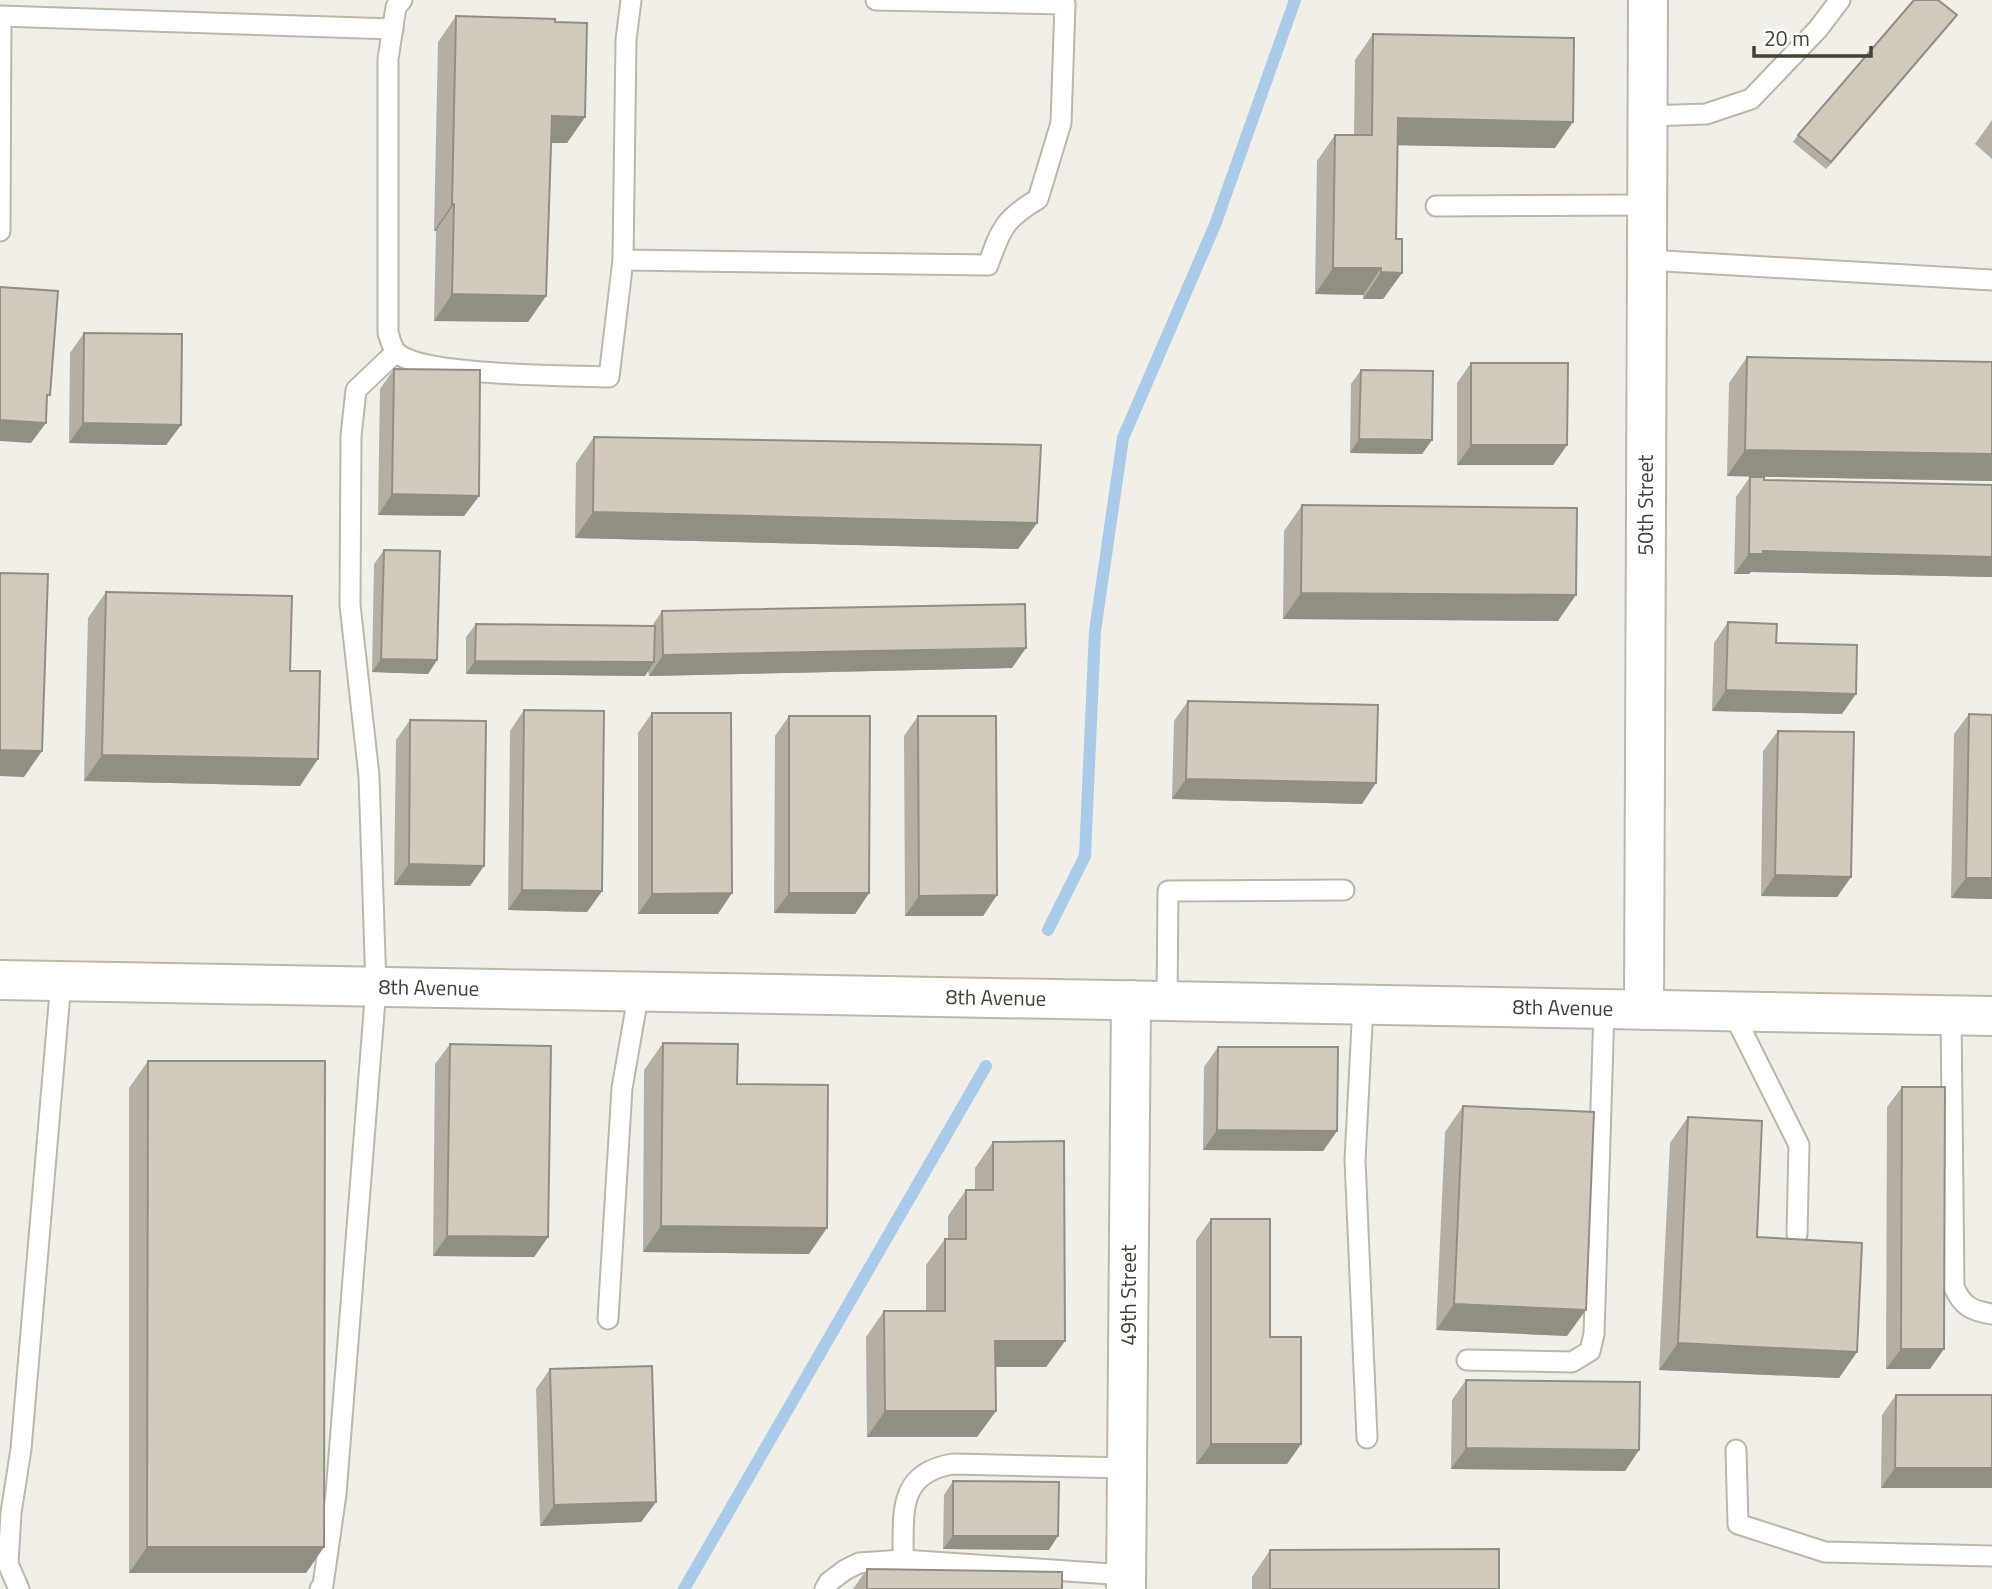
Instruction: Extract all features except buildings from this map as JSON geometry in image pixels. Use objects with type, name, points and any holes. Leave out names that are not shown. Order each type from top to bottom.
[{"type":"street","name":"50th Street","points":[[1644,1010],[1648,0]]},
{"type":"street","name":"8th Avenue","points":[[0,980],[1992,1016]]},
{"type":"street","name":"49th Street","points":[[1126,1582],[1127,1468],[1149,1001]]},
{"type":"lane","points":[[402,0],[396,8],[388,59],[388,333],[396,352],[417,364],[468,370],[609,377],[623,260],[626,40],[631,0]]},
{"type":"lane","points":[[623,260],[988,265],[1000,231],[1016,212],[1038,199],[1061,123],[1065,4],[876,0]]},
{"type":"lane","points":[[1648,116],[1706,114],[1751,99],[1802,47],[1840,0]]},
{"type":"lane","points":[[0,231],[1,16],[393,29]]},
{"type":"lane","points":[[1436,206],[1647,205]]},
{"type":"lane","points":[[1647,260],[1992,280]]},
{"type":"lane","points":[[320,1589],[323,1585],[336,1494],[376,987],[369,776],[350,605],[351,436],[356,390],[396,352]]},
{"type":"lane","points":[[1149,1001],[1168,891],[1344,890]]},
{"type":"lane","points":[[19,1589],[8,1564],[11,1513],[21,1448],[61,981]]},
{"type":"lane","points":[[608,1319],[622,1088],[639,991]]},
{"type":"lane","points":[[1363,1005],[1354,1160],[1367,1438]]},
{"type":"lane","points":[[1467,1360],[1573,1362],[1590,1351],[1594,1334],[1604,1009]]},
{"type":"lane","points":[[1732,1011],[1799,1145],[1797,1234]]},
{"type":"lane","points":[[1951,1015],[1954,1287],[1960,1301],[1972,1310],[1992,1314]]},
{"type":"lane","points":[[1736,1450],[1738,1524],[1825,1552],[1992,1556]]},
{"type":"lane","points":[[903,1560],[904,1508],[908,1491],[919,1476],[936,1467],[953,1464],[1127,1468]]},
{"type":"lane","points":[[825,1589],[829,1582],[859,1563],[903,1560],[1126,1582]]},
{"type":"waterway","points":[[1048,930],[1085,856],[1095,631],[1123,438],[1215,225],[1295,0]]},
{"type":"waterway","points":[[684,1589],[986,1066]]}]
